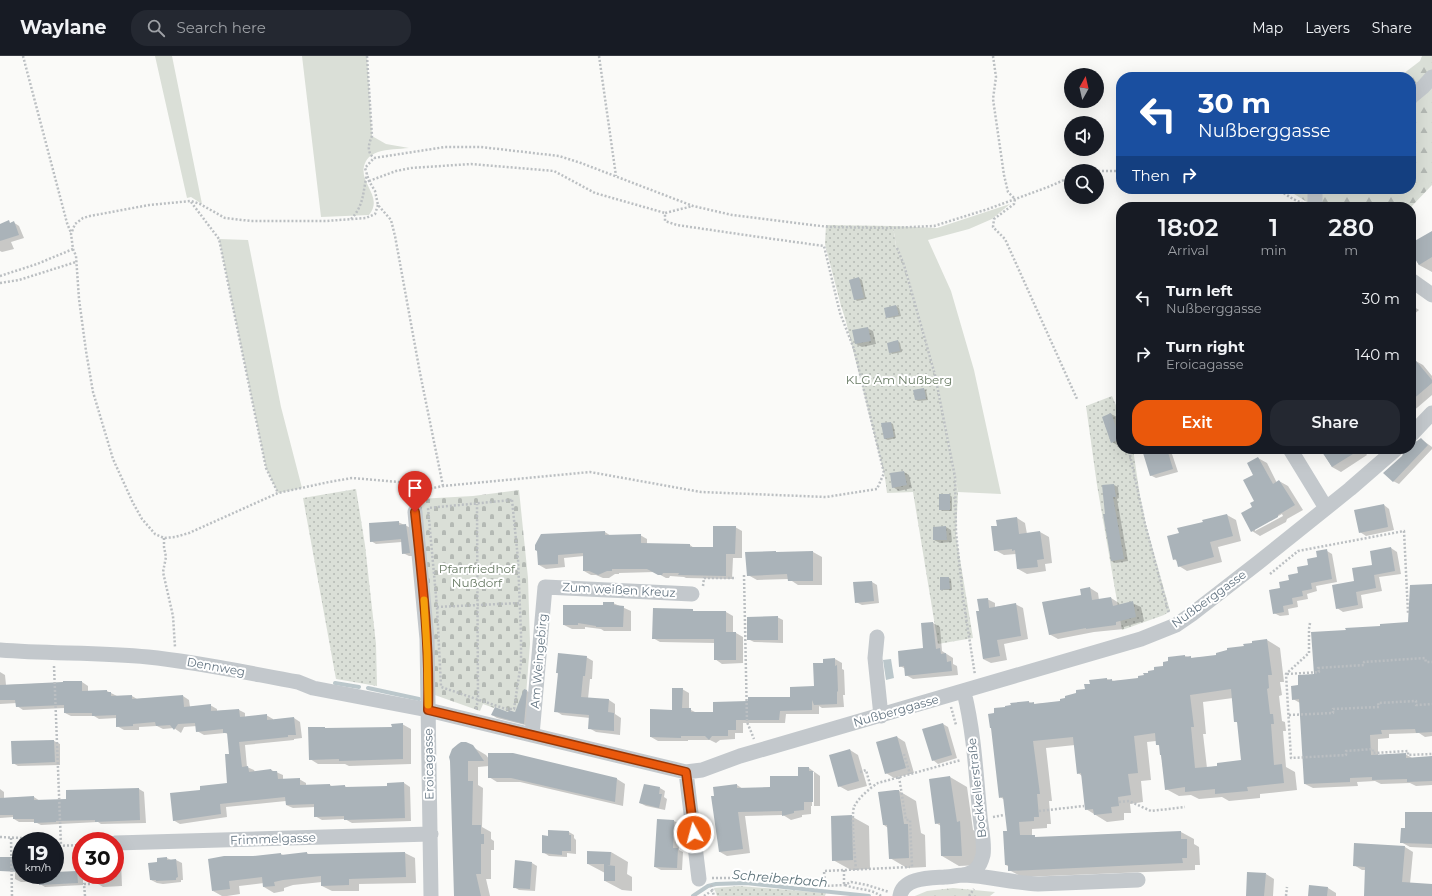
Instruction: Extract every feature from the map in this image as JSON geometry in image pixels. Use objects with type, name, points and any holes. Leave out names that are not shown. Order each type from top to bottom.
[{"type":"street","points":[[1416,93],[1432,77]]},
{"type":"street","points":[[1416,284],[1432,295]]},
{"type":"street","points":[[1416,430],[1432,413]]},
{"type":"street","points":[[1293,454],[1326,508]]},
{"type":"street","name":"Nußberggasse","points":[[428,710],[686,772],[702,770],[740,756],[1141,639],[1176,625],[1259,562],[1390,454]]},
{"type":"street","name":"Eroicagasse","points":[[422,510],[428,689],[431,896]]},
{"type":"street","name":"Zum weißen Kreuz","points":[[545,587],[692,594]]},
{"type":"street","name":"Am Weingebirg","points":[[532,735],[545,587]]},
{"type":"street","points":[[877,637],[875,658],[881,716]]},
{"type":"street","name":"Dennweg","points":[[0,650],[120,655],[174,660],[298,682],[313,688],[428,710]]},
{"type":"street","name":"Bockkellerstraße","points":[[963,875],[974,872],[978,868],[983,852],[976,770],[968,710],[970,690]]},
{"type":"street","points":[[686,772],[704,878]]},
{"type":"street","name":"Frimmelgasse","points":[[124,844],[431,834]]},
{"type":"street","points":[[897,895],[903,888],[913,882],[923,879],[963,875],[1025,884],[1138,880]]},
{"type":"path","points":[[22,56],[76,256],[87,358],[93,392],[113,459],[133,503],[142,519],[155,534],[164,538],[189,533],[278,493],[352,478],[398,482],[413,492],[443,486],[590,472],[701,492],[826,497],[877,489],[884,472],[854,349],[840,313],[824,246],[677,225],[665,221],[665,213]]},
{"type":"path","points":[[367,56],[372,136],[368,145],[371,155],[374,158]]},
{"type":"path","points":[[599,56],[616,176]]},
{"type":"path","points":[[993,56],[996,77],[993,99],[1004,175],[1008,192],[1015,199]]},
{"type":"path","points":[[71,234],[75,224],[83,218],[90,216],[149,205],[191,201],[200,204],[225,218],[251,221],[326,221],[366,218],[376,214],[378,205],[375,191],[369,181],[365,168],[374,158],[445,147],[481,147],[559,156],[693,206],[732,215],[830,227],[888,228],[934,226],[1015,199],[1064,180]]},
{"type":"path","points":[[369,181],[396,171],[411,168],[471,164],[554,171],[595,193],[665,213],[693,206]]},
{"type":"path","points":[[1104,171],[1116,171]]},
{"type":"path","points":[[351,219],[358,212],[367,174]]},
{"type":"path","points":[[1285,194],[1300,202]]},
{"type":"path","points":[[1015,199],[1014,204],[994,219],[993,227],[1005,239],[1076,399]]},
{"type":"path","points":[[191,201],[219,239],[266,468],[278,493]]},
{"type":"path","points":[[378,205],[391,220],[395,236],[420,373],[443,486]]},
{"type":"path","points":[[897,248],[906,273],[935,375],[955,477],[956,532],[970,690]]},
{"type":"path","points":[[0,276],[37,264],[73,249]]},
{"type":"path","points":[[0,284],[19,280],[76,262]]},
{"type":"path","points":[[1130,455],[1145,524],[1168,612]]},
{"type":"path","points":[[422,510],[512,500],[518,559],[521,663],[514,709],[506,709],[441,687]]},
{"type":"path","points":[[473,721],[478,700],[477,504]]},
{"type":"path","points":[[1270,574],[1298,552],[1404,531],[1408,613]]},
{"type":"path","points":[[164,538],[166,556],[164,572],[173,622],[175,640],[174,660]]},
{"type":"path","points":[[744,575],[747,722],[755,740]]},
{"type":"path","points":[[692,594],[693,586],[704,586],[704,578],[736,578]]},
{"type":"path","points":[[437,607],[520,603]]},
{"type":"path","points":[[1286,674],[1309,653],[1310,623]]},
{"type":"path","points":[[53,653],[59,832]]},
{"type":"path","points":[[1286,674],[1319,672],[1318,668],[1364,665],[1364,662],[1425,658],[1426,662],[1432,662]]},
{"type":"path","points":[[1286,674],[1291,758],[1346,755],[1346,751],[1373,749],[1373,753],[1408,751],[1408,755],[1432,754]]},
{"type":"path","points":[[1288,715],[1333,713],[1333,709],[1379,707],[1378,703],[1416,701],[1416,705],[1432,704]]},
{"type":"path","points":[[904,754],[910,774]]},
{"type":"path","points":[[856,870],[853,811],[858,801],[871,788],[878,784],[963,759]]},
{"type":"path","points":[[860,772],[866,770],[871,788]]},
{"type":"path","points":[[899,777],[906,820],[910,820],[912,867]]},
{"type":"path","points":[[1119,802],[1128,801],[1151,811],[1185,807]]},
{"type":"path","points":[[1039,811],[1084,806]]},
{"type":"path","points":[[0,837],[11,838],[12,896]]},
{"type":"path","points":[[825,886],[824,871],[919,867]]},
{"type":"path","points":[[844,870],[844,885]]},
{"type":"path","points":[[704,878],[752,878],[825,886],[844,885],[852,882],[867,885],[897,895]]},
{"type":"path","points":[[84,884],[85,896]]},
{"type":"path","points":[[844,885],[871,891],[881,896]]},
{"type":"path","points":[[969,896],[975,886]]},
{"type":"path","points":[[1286,896],[1287,887]]},
{"type":"path","points":[[704,896],[712,890],[714,896]]},
{"type":"green space","points":[[155,56],[172,56],[202,204],[191,197],[187,198]]},
{"type":"green space","points":[[302,56],[367,56],[372,136],[386,144],[409,148],[378,152],[371,155],[366,161],[364,175],[374,201],[373,208],[369,215],[321,217]]},
{"type":"green space","points":[[1422,56],[1432,56],[1432,185],[1416,202],[1307,202],[1294,194],[1416,194],[1416,72],[1406,72],[1420,61]]},
{"type":"green space","points":[[1010,204],[992,219],[969,229],[928,240],[951,291],[974,370],[1001,494],[958,492],[935,375],[904,265],[896,246],[893,226],[937,228]]},
{"type":"green space","name":"KLG Am Nußberg","points":[[826,225],[893,226],[896,246],[904,265],[935,375],[958,492],[956,535],[973,638],[938,644],[913,492],[887,493],[885,478],[825,244]]},
{"type":"green space","points":[[219,239],[248,240],[281,407],[302,488],[278,493],[266,468]]},
{"type":"green space","points":[[1112,396],[1116,405],[1116,454],[1134,454],[1146,525],[1170,611],[1164,615],[1122,630],[1097,485],[1086,406]]},
{"type":"green space","points":[[356,489],[365,545],[376,644],[377,686],[336,679],[303,498]]},
{"type":"green space","name":"Pfarrfriedhof Nußdorf","points":[[519,490],[528,578],[530,644],[525,708],[518,706],[515,712],[510,710],[508,712],[483,704],[480,711],[432,694],[427,598],[418,499],[473,496]]},
{"type":"green space","points":[[739,886],[826,893],[825,896],[717,896],[714,888]]},
{"type":"green space","points":[[953,888],[995,892],[990,896],[915,896],[927,891]]},
{"type":"shaded area","points":[[891,659],[894,678],[886,680],[883,660]]},
{"type":"building","points":[[9,220],[10,223],[14,221],[19,235],[0,241],[0,224]]},
{"type":"building","points":[[1432,231],[1432,257],[1419,265],[1416,260],[1416,240]]},
{"type":"building","points":[[859,277],[864,298],[854,300],[849,280]]},
{"type":"building","points":[[896,305],[899,315],[886,318],[884,308]]},
{"type":"building","points":[[868,327],[871,341],[855,344],[852,330]]},
{"type":"building","points":[[898,340],[900,351],[889,353],[887,343]]},
{"type":"building","points":[[1416,361],[1432,380],[1432,383],[1416,397]]},
{"type":"building","points":[[924,388],[926,399],[915,400],[913,390]]},
{"type":"building","points":[[1111,413],[1116,427],[1116,441],[1111,443],[1102,417]]},
{"type":"building","points":[[891,422],[894,437],[884,439],[881,423]]},
{"type":"building","points":[[1421,438],[1428,445],[1393,482],[1383,473],[1403,454],[1416,454],[1417,441]]},
{"type":"building","points":[[1143,454],[1168,454],[1173,469],[1150,476]]},
{"type":"building","points":[[1323,454],[1353,454],[1332,467]]},
{"type":"building","points":[[1258,457],[1273,484],[1279,480],[1295,505],[1278,515],[1278,517],[1251,532],[1241,513],[1252,507],[1250,503],[1254,501],[1243,480],[1253,475],[1247,463]]},
{"type":"building","points":[[904,471],[907,485],[892,488],[890,473]]},
{"type":"building","points":[[1114,484],[1116,497],[1113,497],[1124,559],[1111,561],[1103,514],[1105,514],[1102,485]]},
{"type":"building","points":[[939,494],[950,494],[950,510],[939,510]]},
{"type":"building","points":[[1384,504],[1388,527],[1359,533],[1354,510]]},
{"type":"building","points":[[1227,514],[1233,536],[1210,542],[1214,557],[1178,567],[1176,559],[1173,560],[1167,536],[1179,533],[1177,528],[1203,522],[1202,520]]},
{"type":"building","points":[[1017,517],[1019,534],[1040,531],[1044,559],[1037,560],[1038,567],[1017,569],[1015,550],[994,551],[991,526],[997,526],[996,520]]},
{"type":"building","points":[[399,521],[399,525],[406,524],[410,553],[402,554],[401,539],[370,542],[369,523]]},
{"type":"building","points":[[713,526],[736,526],[735,554],[726,554],[726,576],[678,575],[679,573],[663,573],[662,575],[658,575],[647,569],[612,569],[612,571],[607,571],[598,575],[589,571],[583,571],[583,553],[558,555],[558,564],[538,565],[537,551],[535,550],[535,545],[541,534],[605,531],[605,535],[641,534],[641,543],[690,544],[690,547],[713,547]]},
{"type":"building","points":[[946,526],[947,540],[933,540],[933,527]]},
{"type":"building","points":[[1391,547],[1395,571],[1374,575],[1376,588],[1356,592],[1358,605],[1336,609],[1332,585],[1354,581],[1352,568],[1372,565],[1370,551]]},
{"type":"building","points":[[1327,549],[1332,579],[1311,583],[1312,589],[1302,591],[1303,596],[1292,598],[1293,604],[1283,606],[1284,612],[1273,614],[1269,590],[1280,588],[1279,582],[1289,580],[1288,575],[1298,573],[1297,567],[1308,565],[1307,559],[1317,557],[1316,551]]},
{"type":"building","points":[[813,551],[813,581],[788,581],[787,574],[747,576],[745,552]]},
{"type":"building","points":[[940,577],[949,577],[950,589],[940,590]]},
{"type":"building","points":[[872,581],[874,601],[855,603],[853,582]]},
{"type":"building","points":[[1432,584],[1432,732],[1416,733],[1415,729],[1381,730],[1382,734],[1370,735],[1371,755],[1406,753],[1406,758],[1432,756],[1432,781],[1407,782],[1407,779],[1372,780],[1372,777],[1350,778],[1350,782],[1304,784],[1299,699],[1292,700],[1291,686],[1298,685],[1298,675],[1314,674],[1311,632],[1346,630],[1345,628],[1380,626],[1380,624],[1408,622],[1410,585]]},
{"type":"building","points":[[1090,587],[1092,600],[1111,597],[1113,606],[1133,601],[1136,617],[1116,622],[1116,625],[1086,628],[1049,635],[1042,602],[1081,595],[1080,589]]},
{"type":"building","points":[[988,598],[989,608],[1016,603],[1021,636],[997,640],[1000,656],[983,659],[976,611],[979,611],[977,599]]},
{"type":"building","points":[[603,602],[614,602],[614,605],[624,606],[623,627],[596,627],[578,623],[578,625],[563,625],[563,605],[603,605]]},
{"type":"building","points":[[653,608],[693,609],[693,611],[726,611],[726,632],[736,632],[736,660],[714,660],[714,639],[652,639]]},
{"type":"building","points":[[778,616],[778,640],[747,640],[747,617]]},
{"type":"building","points":[[933,622],[936,649],[940,648],[941,654],[946,653],[947,662],[951,661],[952,671],[905,676],[904,666],[899,667],[898,651],[923,648],[921,623]]},
{"type":"building","points":[[1267,639],[1272,675],[1268,675],[1269,688],[1267,689],[1270,714],[1273,714],[1274,724],[1271,724],[1274,765],[1282,764],[1284,783],[1247,787],[1248,791],[1215,794],[1215,789],[1185,792],[1185,787],[1165,790],[1161,755],[1159,745],[1156,745],[1155,733],[1134,736],[1138,773],[1128,774],[1131,795],[1118,797],[1119,806],[1111,807],[1112,813],[1094,815],[1093,809],[1085,810],[1081,773],[1077,774],[1073,737],[1033,741],[1040,794],[1037,794],[1039,817],[1034,817],[1034,821],[1019,822],[1020,835],[1035,835],[1035,837],[1181,831],[1181,839],[1187,839],[1187,858],[1182,858],[1183,863],[1008,871],[1008,865],[1005,865],[1003,831],[1007,831],[1003,797],[999,798],[988,714],[994,713],[994,708],[1005,707],[1011,705],[1010,703],[1029,701],[1029,703],[1034,702],[1034,704],[1060,701],[1060,699],[1065,698],[1065,696],[1076,693],[1076,690],[1085,689],[1084,684],[1090,684],[1089,680],[1107,678],[1107,680],[1112,679],[1112,681],[1138,678],[1138,676],[1144,675],[1143,673],[1148,673],[1148,671],[1154,670],[1154,667],[1163,666],[1163,662],[1168,661],[1168,657],[1185,655],[1185,657],[1191,656],[1191,658],[1216,655],[1216,653],[1227,650],[1227,648],[1244,646],[1243,644],[1252,643],[1252,641]],"holes":[[[1231,689],[1234,722],[1237,722],[1241,760],[1217,763],[1217,766],[1195,768],[1191,727],[1194,727],[1190,695]]]},
{"type":"building","points":[[558,653],[587,656],[581,697],[609,699],[608,712],[614,713],[614,731],[588,729],[589,715],[554,712],[558,673],[556,673]]},
{"type":"building","points":[[835,658],[835,666],[837,665],[837,704],[814,705],[812,700],[812,710],[780,711],[779,720],[736,720],[736,730],[728,730],[728,736],[712,736],[709,740],[705,736],[681,736],[681,738],[650,737],[650,709],[672,710],[672,688],[683,688],[682,708],[691,708],[691,712],[713,712],[713,702],[748,701],[748,697],[790,697],[790,687],[814,686],[813,663],[823,663],[823,659]]},
{"type":"building","points":[[82,681],[82,691],[107,690],[107,692],[111,692],[111,696],[132,695],[132,699],[183,695],[184,707],[211,704],[211,711],[239,709],[240,717],[267,714],[267,720],[294,717],[296,735],[239,742],[242,767],[248,766],[249,772],[271,769],[272,771],[277,771],[278,779],[300,778],[300,785],[330,784],[330,786],[345,785],[345,787],[387,786],[387,783],[404,782],[405,818],[344,820],[344,816],[314,817],[314,804],[286,805],[285,797],[220,804],[221,814],[173,821],[170,793],[200,790],[200,786],[227,783],[225,754],[229,754],[227,733],[223,733],[223,729],[196,732],[195,723],[178,724],[174,730],[170,725],[156,726],[155,722],[116,727],[116,715],[92,716],[92,713],[64,713],[64,705],[16,707],[15,700],[0,700],[0,685]]},
{"type":"building","points":[[524,689],[527,690],[524,724],[491,715],[495,707],[508,712],[509,710],[515,712]]},
{"type":"building","points":[[403,723],[403,759],[339,761],[339,759],[309,760],[308,727],[392,727],[391,724]]},
{"type":"building","points":[[943,723],[952,755],[932,761],[922,729]]},
{"type":"building","points":[[897,736],[906,768],[885,774],[876,742]]},
{"type":"building","points":[[54,740],[55,762],[12,764],[11,741]]},
{"type":"building","points":[[461,742],[466,742],[473,745],[484,761],[468,761],[468,781],[473,781],[472,825],[481,825],[481,834],[484,834],[484,844],[481,844],[481,874],[476,874],[481,896],[454,896],[449,757],[452,749]]},
{"type":"building","points":[[850,749],[859,781],[838,787],[829,755]]},
{"type":"building","points":[[488,753],[513,753],[617,778],[615,802],[511,778],[488,778]]},
{"type":"building","points":[[798,767],[809,767],[809,771],[813,771],[813,802],[804,802],[804,810],[794,811],[794,813],[782,816],[782,811],[738,812],[743,849],[719,852],[711,796],[714,796],[713,787],[737,784],[737,788],[770,787],[770,776],[798,776]]},
{"type":"building","points":[[950,776],[957,822],[960,821],[962,856],[941,856],[940,823],[935,824],[929,779]]},
{"type":"building","points":[[644,784],[660,787],[659,794],[662,794],[659,808],[639,803]]},
{"type":"building","points":[[139,788],[140,820],[95,822],[95,820],[56,821],[34,823],[34,819],[13,819],[13,815],[0,815],[0,798],[34,796],[34,800],[66,799],[66,790]]},
{"type":"building","points":[[899,790],[904,824],[908,824],[909,858],[889,859],[887,825],[883,825],[878,792]]},
{"type":"building","points":[[1405,812],[1432,812],[1432,844],[1400,843],[1401,828],[1405,828]]},
{"type":"building","points":[[852,815],[853,860],[832,861],[831,816]]},
{"type":"building","points":[[657,819],[674,820],[673,848],[678,848],[677,868],[654,867]]},
{"type":"building","points":[[548,830],[569,831],[569,835],[571,835],[571,851],[562,851],[562,855],[542,853],[542,835],[548,836]]},
{"type":"building","points":[[1354,843],[1405,846],[1402,882],[1432,884],[1432,896],[1364,896],[1365,867],[1353,866]]},
{"type":"building","points":[[587,851],[611,852],[610,865],[607,865],[615,866],[615,881],[604,881],[604,864],[587,864]]},
{"type":"building","points":[[307,852],[307,854],[405,852],[406,877],[349,879],[349,885],[321,886],[321,876],[283,880],[274,882],[275,886],[263,887],[262,877],[229,881],[230,889],[212,891],[208,859],[224,856],[253,856],[281,853],[281,855]]},
{"type":"building","points":[[0,857],[12,857],[12,872],[0,871]]},
{"type":"building","points":[[167,857],[167,860],[176,859],[178,877],[176,880],[150,880],[148,863],[157,862],[157,858]]},
{"type":"building","points":[[515,860],[532,862],[530,889],[513,888]]},
{"type":"building","points":[[72,871],[72,883],[64,884],[64,872]]},
{"type":"building","points":[[1247,872],[1266,873],[1264,896],[1246,896]]},
{"type":"building","points":[[1309,885],[1328,887],[1327,896],[1308,896]]},
{"type":"waterway","points":[[335,683],[359,687]]},
{"type":"waterway","points":[[368,688],[419,699]]},
{"type":"waterway","name":"Schreiberbach","points":[[693,896],[708,886],[716,884],[746,883],[869,896]]},
{"type":"slow traffic","points":[[424,600],[428,705]]},
{"type":"route","points":[[415,512],[427,639],[428,710],[686,772],[694,833]]}]
